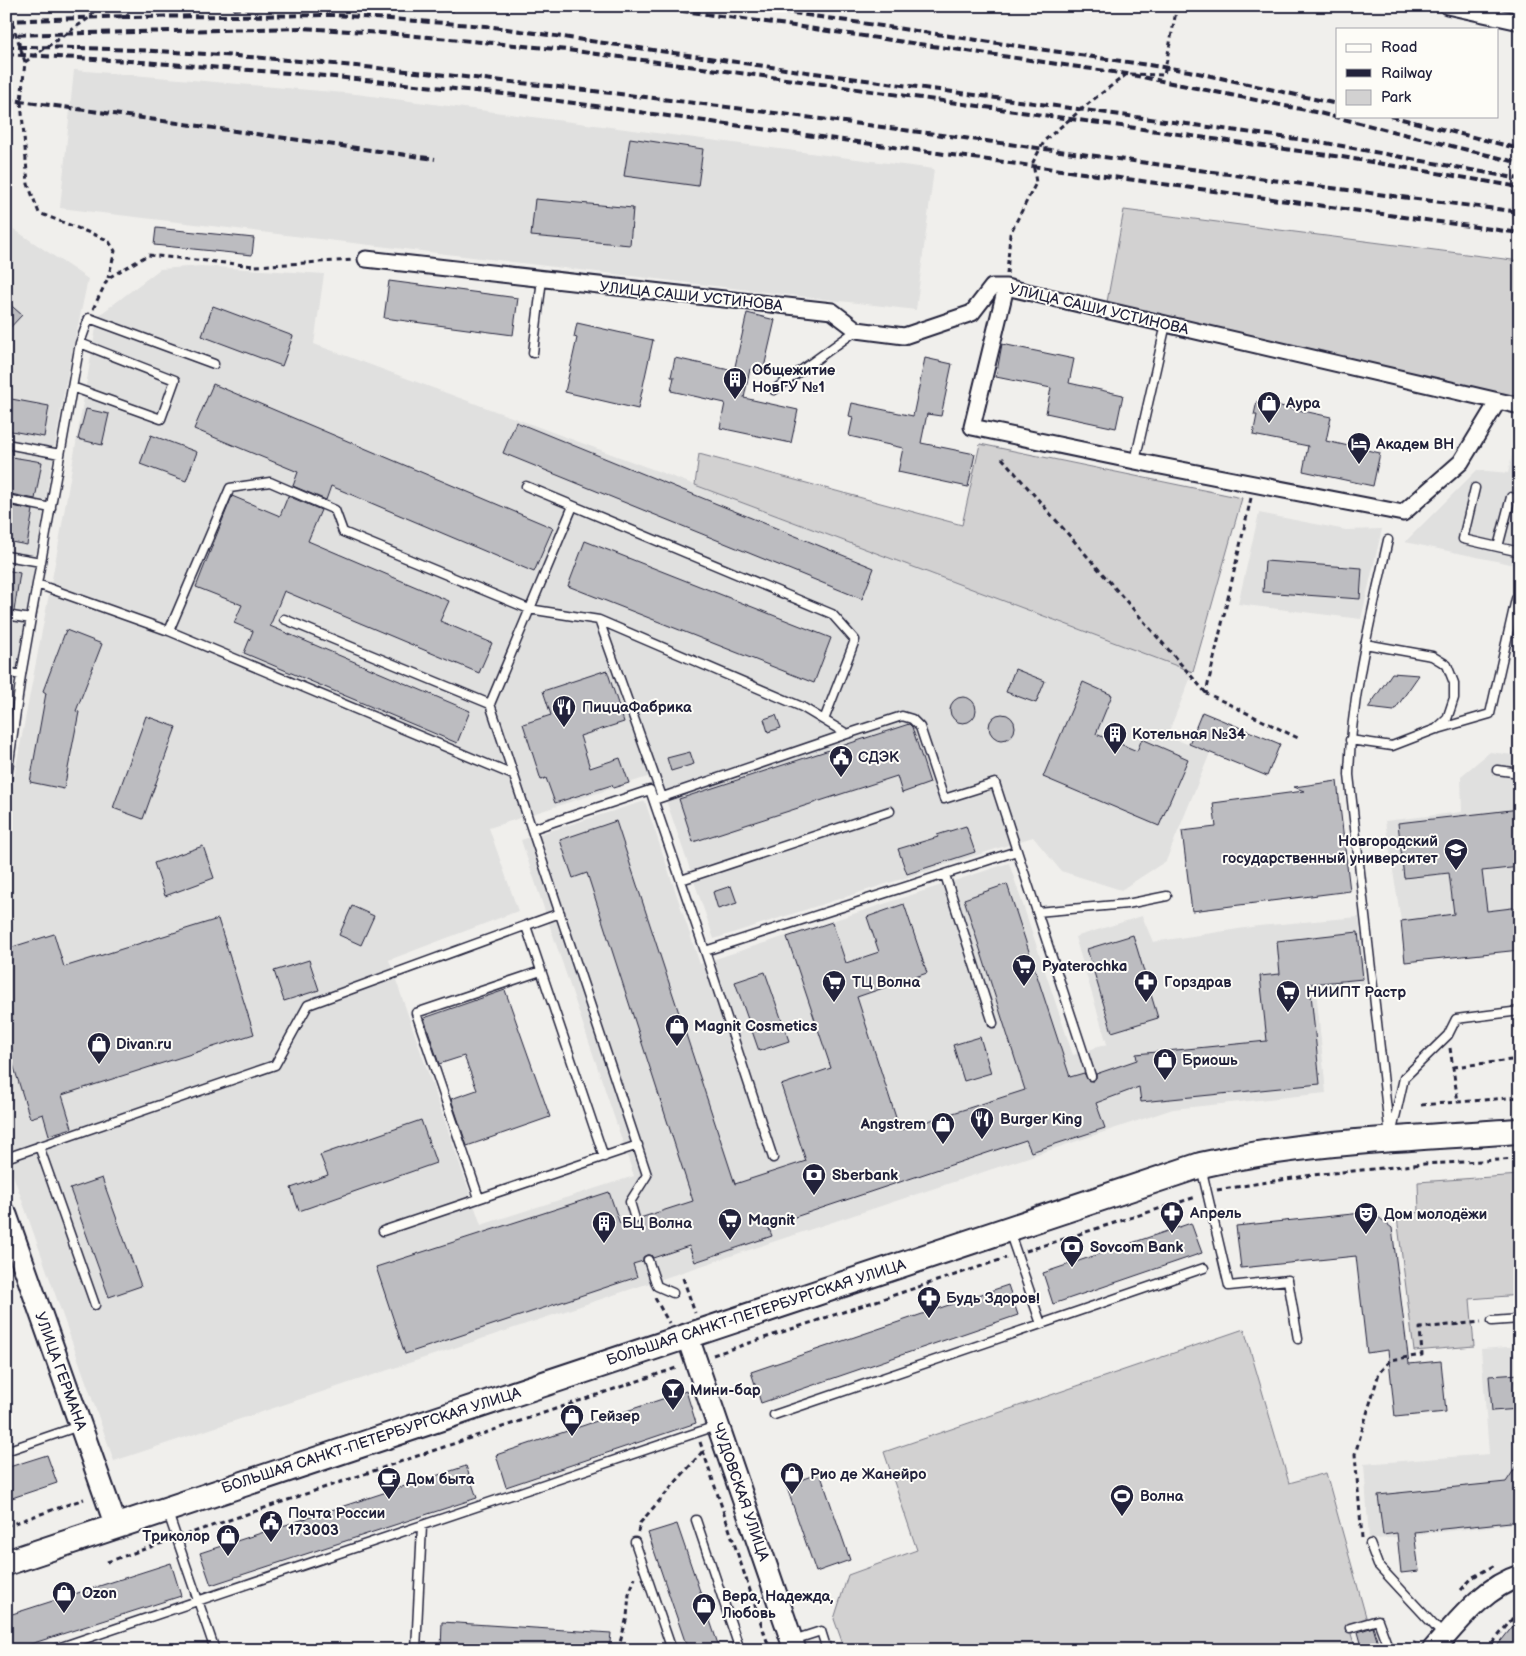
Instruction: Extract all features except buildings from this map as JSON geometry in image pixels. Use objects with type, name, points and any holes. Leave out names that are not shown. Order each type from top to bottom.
[{"type":"main road","name":"БОЛЬШАЯ САНКТ-ПЕТЕРБУРГСКАЯ УЛИЦА","points":[[6,1563],[1201,1165],[1300,1148],[1390,1139],[1520,1131]]},
{"type":"main road","name":"УЛИЦА ГЕРМАНА","points":[[6,1215],[116,1526]]},
{"type":"main road","name":"ЧУДОВСКАЯ УЛИЦА","points":[[687,1335],[793,1645]]},
{"type":"main road","points":[[1439,1643],[1460,1619],[1492,1590],[1520,1576]]},
{"type":"street","points":[[1447,6],[1520,22]]},
{"type":"street","name":"УЛИЦА САШИ УСТИНОВА","points":[[366,259],[832,311],[857,330],[904,336],[972,314],[992,287],[1006,287],[1520,406]]},
{"type":"street","points":[[1006,287],[972,427],[1403,513],[1461,462],[1498,401]]},
{"type":"lane","points":[[533,353],[542,279]]},
{"type":"lane","points":[[6,784],[21,675],[60,454],[80,343],[89,318],[214,364]]},
{"type":"lane","points":[[1135,461],[1166,324]]},
{"type":"lane","points":[[774,390],[857,330]]},
{"type":"lane","points":[[72,387],[161,419],[175,380],[80,343]]},
{"type":"lane","points":[[6,444],[60,454]]},
{"type":"lane","points":[[169,630],[230,488],[270,482],[335,510],[343,532],[529,609],[599,620],[802,707],[848,734]]},
{"type":"lane","points":[[526,486],[832,614],[855,640],[824,720]]},
{"type":"lane","points":[[1475,488],[1463,539],[1520,552]]},
{"type":"lane","points":[[1498,547],[1511,497]]},
{"type":"lane","points":[[6,500],[51,508]]},
{"type":"lane","points":[[572,506],[490,704],[647,1175],[630,1202],[635,1219]]},
{"type":"lane","points":[[1388,540],[1365,644],[1350,740],[1350,785],[1390,1139]]},
{"type":"lane","points":[[6,556],[41,562]]},
{"type":"lane","points":[[37,584],[169,630],[513,775]]},
{"type":"lane","points":[[1350,740],[1392,746],[1436,729],[1490,714],[1516,599]]},
{"type":"lane","points":[[6,615],[31,619]]},
{"type":"lane","points":[[284,619],[490,704]]},
{"type":"lane","points":[[599,620],[658,799],[681,880],[773,1158]]},
{"type":"lane","points":[[1365,644],[1432,656],[1447,665],[1454,683],[1454,698],[1447,719],[1436,729]]},
{"type":"lane","points":[[6,672],[21,675]]},
{"type":"lane","points":[[658,799],[902,716],[912,719],[920,727],[944,799],[995,783],[1091,1076]]},
{"type":"lane","points":[[1497,770],[1520,772]]},
{"type":"lane","points":[[532,829],[650,790],[658,799]]},
{"type":"lane","points":[[681,880],[890,811]]},
{"type":"lane","points":[[705,951],[1017,851]]},
{"type":"lane","points":[[945,874],[993,1023]]},
{"type":"lane","points":[[1037,912],[1127,904],[1167,896]]},
{"type":"lane","points":[[6,1158],[275,1064],[308,1005],[560,913]]},
{"type":"lane","points":[[526,926],[604,1156]]},
{"type":"lane","points":[[479,1198],[416,1012],[541,971]]},
{"type":"lane","points":[[1390,1139],[1404,1078],[1448,1035],[1456,1019],[1520,1011]]},
{"type":"lane","points":[[383,1231],[638,1145]]},
{"type":"lane","points":[[39,1146],[95,1305]]},
{"type":"lane","points":[[1201,1165],[1229,1286],[1288,1280],[1298,1339]]},
{"type":"lane","points":[[1009,1229],[1041,1324]]},
{"type":"lane","points":[[648,1260],[657,1286],[673,1293]]},
{"type":"lane","points":[[774,1415],[1204,1268]]},
{"type":"lane","points":[[1492,1321],[1520,1319]]},
{"type":"lane","points":[[52,1650],[718,1425]]},
{"type":"lane","points":[[6,1451],[81,1426]]},
{"type":"lane","points":[[166,1509],[215,1650]]},
{"type":"lane","points":[[696,1520],[740,1650]]},
{"type":"lane","points":[[416,1650],[422,1526]]},
{"type":"lane","points":[[635,1542],[672,1650]]},
{"type":"lane","points":[[1370,1544],[1378,1566],[1439,1643]]},
{"type":"lane","points":[[1350,1628],[1378,1620],[1389,1650]]},
{"type":"lane","points":[[793,1645],[820,1631],[827,1650]]},
{"type":"path","points":[[7,6],[25,62],[21,101],[28,184],[39,213],[108,240],[115,251],[108,278],[89,318]]},
{"type":"path","points":[[25,62],[89,18],[97,6]]},
{"type":"path","points":[[1006,287],[1010,234],[1036,183],[1033,162],[1045,140],[1127,74],[1164,75],[1177,6]]},
{"type":"path","points":[[108,278],[148,255],[255,266],[366,259]]},
{"type":"path","points":[[1002,458],[1206,693],[1298,738]]},
{"type":"path","points":[[1206,693],[1254,484]]},
{"type":"path","points":[[1448,1035],[1458,1102]]},
{"type":"path","points":[[1453,1067],[1520,1059]]},
{"type":"path","points":[[1421,1105],[1520,1097]]},
{"type":"path","points":[[107,1562],[696,1361],[1207,1193],[1238,1186],[1312,1175],[1424,1164],[1520,1159]]},
{"type":"path","points":[[1370,1544],[1362,1540],[1355,1454],[1378,1373],[1390,1360],[1422,1355],[1420,1328],[1492,1321]]},
{"type":"path","points":[[635,1542],[640,1523],[702,1451]]},
{"type":"path","points":[[6,1526],[84,1499]]},
{"type":"path","points":[[618,1650],[629,1594],[642,1562]]},
{"type":"path","points":[[1487,1650],[1520,1609]]},
{"type":"shaded area","points":[[74,70],[356,94],[934,169],[916,310],[60,208]]},
{"type":"shaded area","points":[[6,224],[88,279],[65,387],[6,741]]},
{"type":"shaded area","points":[[201,266],[324,274],[314,344],[1193,672],[1167,736],[1210,753],[1166,861],[1121,890],[1061,871],[1033,837],[714,939],[657,774],[489,828],[518,911],[389,960],[481,1225],[634,1176],[521,840],[645,801],[700,964],[1009,863],[1073,1055],[1107,1044],[1075,937],[1142,916],[1153,942],[1258,926],[1359,917],[1365,984],[1316,989],[1326,1093],[1173,1109],[114,1461],[6,1155],[6,819],[59,542],[98,316],[160,269]]},
{"type":"shaded area","points":[[1515,443],[1520,443],[1520,566],[1405,542],[1477,470],[1508,473]]},
{"type":"shaded area","points":[[1259,513],[1346,530],[1382,529],[1361,619],[1238,604]]},
{"type":"shaded area","name":"Новгородский государственный университет","points":[[1490,752],[1520,756],[1520,950],[1405,962],[1401,921],[1385,821],[1462,812],[1461,776]]},
{"type":"shaded area","points":[[1520,1346],[1520,1523],[1369,1540],[1364,1464],[1489,1454],[1481,1349]]},
{"type":"green space","points":[[1124,210],[1520,261],[1520,399],[1107,302]]},
{"type":"green space","points":[[980,444],[1242,498],[1193,672],[695,485],[699,454],[962,525]]},
{"type":"green space","points":[[1520,1175],[1520,1295],[1470,1299],[1474,1346],[1414,1351],[1397,1217],[1419,1212],[1418,1182]]},
{"type":"green space","name":"Волна","points":[[1244,1329],[1289,1483],[1326,1473],[1368,1624],[1351,1634],[1356,1650],[845,1650],[834,1619],[848,1575],[917,1550],[884,1452]]},
{"type":"railway","points":[[233,9],[280,6]]},
{"type":"railway","points":[[350,6],[455,10]]},
{"type":"railway","points":[[645,6],[1127,74],[1336,117]]},
{"type":"railway","points":[[745,6],[1189,71],[1336,104]]},
{"type":"railway","points":[[122,17],[334,15],[486,26],[1326,143],[1520,179]]},
{"type":"railway","points":[[6,21],[129,16]]},
{"type":"railway","points":[[6,35],[302,28],[396,34],[567,50],[1342,157],[1520,187]]},
{"type":"railway","points":[[6,47],[140,50],[207,54],[407,71],[540,85],[786,114],[1520,212]]},
{"type":"railway","points":[[6,54],[315,75],[515,95],[1520,233]]},
{"type":"railway","points":[[6,99],[435,159]]},
{"type":"railway","points":[[1339,118],[1520,163]]},
{"type":"railway","points":[[1398,118],[1520,149]]},
{"type":"place","name":"Общежитие НовГУ №1","points":[[735,400]]},
{"type":"place","name":"Аура","points":[[1269,424]]},
{"type":"place","name":"Академ ВН","points":[[1359,465]]},
{"type":"place","name":"ПиццаФабрика","points":[[564,728]]},
{"type":"place","name":"Котельная №34","points":[[1115,755]]},
{"type":"place","name":"СДЭК","points":[[841,778]]},
{"type":"place","name":"Новгородский государственный университет","points":[[1456,871]]},
{"type":"place","name":"Pyaterochka","points":[[1024,987]]},
{"type":"place","name":"ТЦ Волна","points":[[834,1003]]},
{"type":"place","name":"Горздрав","points":[[1146,1003]]},
{"type":"place","name":"НИИПТ Растр","points":[[1288,1013]]},
{"type":"place","name":"Magnit Cosmetics","points":[[677,1047]]},
{"type":"place","name":"Divan.ru","points":[[99,1065]]},
{"type":"place","name":"Бриошь","points":[[1165,1081]]},
{"type":"place","name":"Burger King","points":[[982,1140]]},
{"type":"place","name":"Angstrem","points":[[943,1145]]},
{"type":"place","name":"Sberbank","points":[[814,1196]]},
{"type":"place","name":"Апрель","points":[[1172,1234]]},
{"type":"place","name":"Дом молодёжи","points":[[1366,1235]]},
{"type":"place","name":"Magnit","points":[[730,1241]]},
{"type":"place","name":"БЦ Волна","points":[[604,1244]]},
{"type":"place","name":"Sovcom Bank","points":[[1072,1268]]},
{"type":"place","name":"Будь Здоров!","points":[[929,1319]]},
{"type":"place","name":"Мини-бар","points":[[673,1411]]},
{"type":"place","name":"Гейзер","points":[[572,1437]]},
{"type":"place","name":"Рио де Жанейро","points":[[792,1495]]},
{"type":"place","name":"Дом быта","points":[[389,1500]]},
{"type":"place","name":"Волна","points":[[1122,1517]]},
{"type":"place","name":"Почта России 173003","points":[[271,1543]]},
{"type":"place","name":"Триколор","points":[[228,1557]]},
{"type":"place","name":"Ozon","points":[[64,1614]]},
{"type":"place","name":"Вера, Надежда, Любовь","points":[[704,1626]]}]
